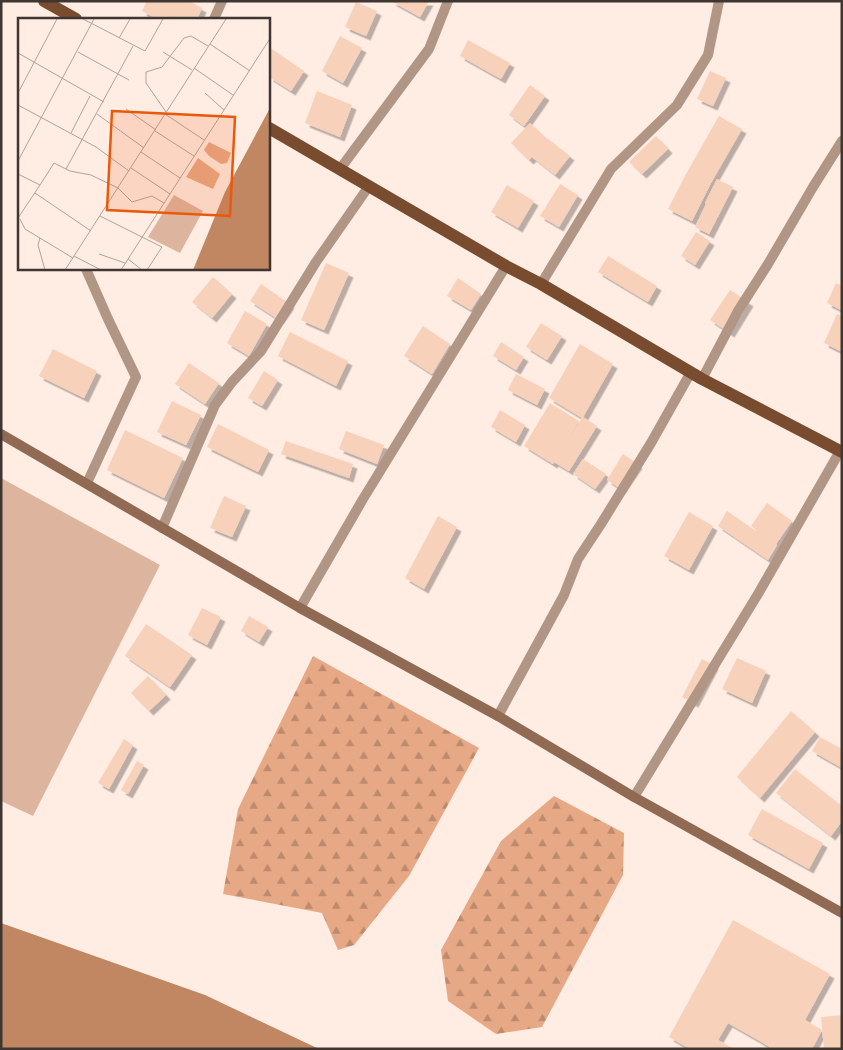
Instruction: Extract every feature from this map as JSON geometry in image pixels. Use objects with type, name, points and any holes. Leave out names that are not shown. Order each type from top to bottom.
[{"type":"main road","points":[[44,1],[74,18]]},
{"type":"main road","points":[[270,129],[702,379],[841,452]]},
{"type":"main road","points":[[1,434],[300,608],[498,716],[634,797],[842,913]]},
{"type":"street","points":[[214,18],[222,1]]},
{"type":"street","points":[[340,169],[429,49],[448,1]]},
{"type":"street","points":[[541,284],[611,169],[677,105],[708,55],[719,1]]},
{"type":"street","points":[[702,379],[738,311],[842,141]]},
{"type":"street","points":[[162,528],[215,405],[232,382],[261,351],[316,262],[369,186]]},
{"type":"street","points":[[300,608],[363,499],[506,266]]},
{"type":"street","points":[[86,270],[136,377],[87,483]]},
{"type":"street","points":[[498,716],[564,595],[578,559],[651,443],[690,372]]},
{"type":"street","points":[[634,797],[758,594],[841,452]]},
{"type":"shaded area","points":[[1,478],[160,565],[33,816],[1,801]]},
{"type":"shaded area","points":[[1,923],[205,995],[319,1049],[1,1049]]},
{"type":"green space","points":[[313,656],[479,748],[409,876],[354,945],[338,950],[322,913],[223,894],[238,809]]},
{"type":"green space","points":[[554,796],[624,833],[623,875],[542,1027],[496,1034],[448,1001],[441,950],[501,841]]},
{"type":"building","points":[[147,1],[189,1],[202,8],[197,18],[155,18],[142,11]]},
{"type":"building","points":[[391,1],[429,1],[420,17]]},
{"type":"building","points":[[356,2],[377,11],[366,36],[345,27]]},
{"type":"building","points":[[340,36],[362,48],[343,83],[322,71]]},
{"type":"building","points":[[468,40],[510,63],[501,79],[460,56]]},
{"type":"building","points":[[270,48],[304,71],[291,91],[270,78]]},
{"type":"building","points":[[710,71],[726,78],[713,106],[697,99]]},
{"type":"building","points":[[530,85],[545,96],[524,126],[509,115]]},
{"type":"building","points":[[317,91],[352,105],[340,137],[305,123]]},
{"type":"building","points":[[719,116],[742,129],[692,221],[668,209]]},
{"type":"building","points":[[530,123],[547,139],[570,156],[555,175],[532,157],[529,160],[511,143]]},
{"type":"building","points":[[656,136],[668,149],[642,174],[629,162]]},
{"type":"building","points":[[717,179],[733,187],[709,234],[695,227]]},
{"type":"building","points":[[560,184],[578,195],[559,227],[540,216]]},
{"type":"building","points":[[507,185],[534,201],[518,228],[491,212]]},
{"type":"building","points":[[696,232],[710,241],[695,265],[681,256]]},
{"type":"building","points":[[608,256],[657,286],[648,302],[598,272]]},
{"type":"building","points":[[326,263],[349,273],[324,330],[301,320]]},
{"type":"building","points":[[213,277],[232,294],[212,318],[192,302]]},
{"type":"building","points":[[458,278],[481,294],[471,310],[447,296]]},
{"type":"building","points":[[836,283],[842,286],[841,310],[827,303]]},
{"type":"building","points":[[261,284],[290,304],[279,320],[250,301]]},
{"type":"building","points":[[730,290],[749,302],[730,333],[710,320]]},
{"type":"building","points":[[245,311],[267,324],[249,356],[227,343]]},
{"type":"building","points":[[837,314],[842,316],[842,348],[840,351],[824,343]]},
{"type":"building","points":[[541,323],[562,336],[547,360],[526,347]]},
{"type":"building","points":[[423,326],[450,344],[432,374],[404,356]]},
{"type":"building","points":[[290,332],[348,361],[336,386],[278,356]]},
{"type":"building","points":[[501,342],[524,357],[516,370],[493,356]]},
{"type":"building","points":[[580,344],[613,364],[583,417],[597,426],[569,471],[554,462],[553,464],[524,446],[550,403],[579,421],[567,442],[582,418],[549,398]]},
{"type":"building","points":[[53,349],[97,371],[84,398],[39,376]]},
{"type":"building","points":[[189,363],[219,383],[205,404],[175,384]]},
{"type":"building","points":[[264,371],[278,380],[262,406],[248,398]]},
{"type":"building","points":[[516,374],[545,389],[537,405],[508,390]]},
{"type":"building","points":[[172,401],[201,415],[186,445],[157,432]]},
{"type":"building","points":[[500,410],[525,425],[516,442],[491,427]]},
{"type":"building","points":[[218,424],[269,450],[258,472],[207,447]]},
{"type":"building","points":[[125,430],[183,458],[164,498],[107,470]]},
{"type":"building","points":[[346,431],[384,445],[377,464],[339,449]]},
{"type":"building","points":[[286,441],[353,464],[349,478],[281,454]]},
{"type":"building","points":[[623,454],[638,464],[621,489],[607,480]]},
{"type":"building","points":[[583,459],[606,474],[595,489],[573,474]]},
{"type":"building","points":[[224,496],[246,506],[232,537],[210,528]]},
{"type":"building","points":[[767,503],[792,521],[776,544],[768,560],[718,526],[727,511],[766,538],[751,526]]},
{"type":"building","points":[[689,512],[713,526],[689,570],[664,556]]},
{"type":"building","points":[[438,516],[457,527],[424,589],[405,578]]},
{"type":"building","points":[[202,608],[221,617],[207,645],[188,635]]},
{"type":"building","points":[[249,616],[268,627],[259,642],[241,631]]},
{"type":"building","points":[[146,624],[192,655],[170,687],[125,656]]},
{"type":"building","points":[[737,658],[766,671],[752,703],[722,689]]},
{"type":"building","points":[[702,659],[714,665],[694,703],[682,697]]},
{"type":"building","points":[[148,676],[166,695],[149,711],[131,693]]},
{"type":"building","points":[[791,711],[815,732],[760,798],[737,777]]},
{"type":"building","points":[[820,737],[842,749],[842,768],[812,751]]},
{"type":"building","points":[[124,739],[133,745],[109,789],[98,783]]},
{"type":"building","points":[[137,761],[144,765],[128,794],[121,790]]},
{"type":"building","points":[[795,769],[842,806],[842,821],[831,836],[776,793]]},
{"type":"building","points":[[762,809],[823,843],[809,869],[748,835]]},
{"type":"building","points":[[733,920],[830,974],[805,1020],[822,1030],[812,1049],[769,1049],[770,1047],[728,1023],[718,1040],[734,1049],[690,1049],[669,1037]]},
{"type":"building","points":[[842,1015],[842,1049],[824,1049],[821,1017]]}]
